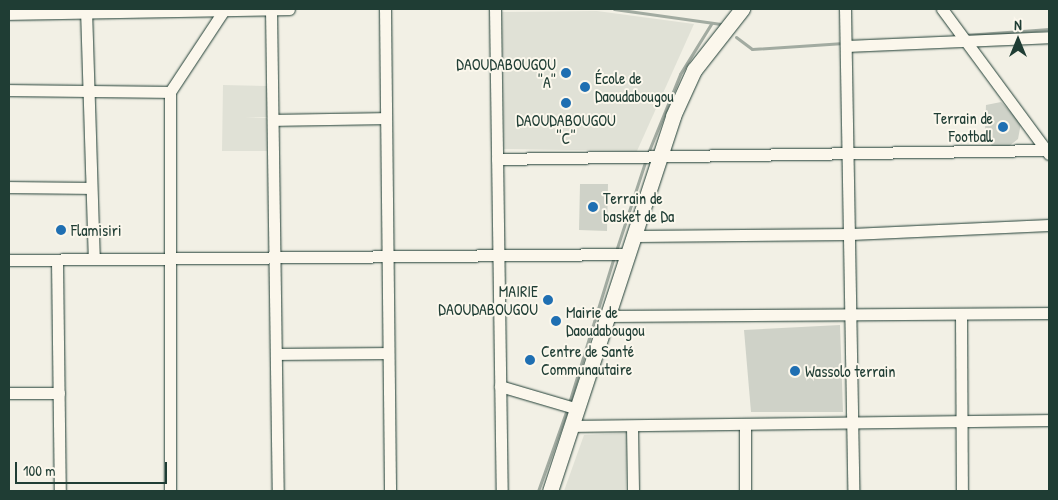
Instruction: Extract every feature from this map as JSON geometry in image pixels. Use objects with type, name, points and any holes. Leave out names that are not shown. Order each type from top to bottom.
[{"type":"street","points":[[271,9],[278,491]]},
{"type":"street","points":[[9,14],[86,10],[289,9]]},
{"type":"street","points":[[385,9],[390,491]]},
{"type":"street","points":[[495,9],[502,491]]},
{"type":"street","points":[[845,9],[851,234],[853,491]]},
{"type":"street","points":[[942,9],[1048,152]]},
{"type":"street","points":[[86,10],[94,259]]},
{"type":"street","points":[[170,491],[170,92],[224,10]]},
{"type":"street","points":[[550,491],[610,316],[660,155],[694,70],[735,11]]},
{"type":"street","points":[[846,46],[1049,37]]},
{"type":"street","points":[[9,90],[170,92]]},
{"type":"street","points":[[273,120],[386,118]]},
{"type":"street","points":[[497,158],[1048,152]]},
{"type":"street","points":[[9,187],[91,188]]},
{"type":"street","points":[[635,236],[851,234],[1049,225]]},
{"type":"street","points":[[9,260],[629,254]]},
{"type":"street","points":[[57,260],[60,491]]},
{"type":"street","points":[[610,316],[1049,313]]},
{"type":"street","points":[[961,314],[962,491]]},
{"type":"street","points":[[276,354],[388,352]]},
{"type":"street","points":[[500,386],[578,409]]},
{"type":"street","points":[[9,394],[59,393]]},
{"type":"street","points":[[572,426],[1049,420]]},
{"type":"street","points":[[745,424],[746,491]]},
{"type":"street","points":[[632,426],[633,491]]},
{"type":"shaded area","name":"École de Daoudabougou","points":[[597,11],[694,24],[637,151],[504,149],[502,12]]},
{"type":"shaded area","points":[[223,85],[268,86],[268,117],[245,117],[267,118],[267,151],[222,151]]},
{"type":"shaded area","name":"Terrain de Football","points":[[1001,102],[1021,123],[1018,139],[1008,147],[992,146],[985,131],[986,105]]},
{"type":"shaded area","name":"Terrain de basket de Da","points":[[580,184],[608,184],[607,231],[579,230]]},
{"type":"shaded area","name":"Wassolo terrain","points":[[840,325],[843,412],[751,412],[744,330]]},
{"type":"shaded area","points":[[627,433],[626,491],[564,491],[584,435]]},
{"type":"waterway","points":[[614,9],[721,24]]},
{"type":"waterway","points":[[648,153],[680,74],[711,24]]},
{"type":"waterway","points":[[965,35],[1049,29]]},
{"type":"waterway","points":[[736,37],[752,49],[844,43]]},
{"type":"waterway","points":[[616,251],[646,159]]},
{"type":"waterway","points":[[569,403],[614,257]]},
{"type":"waterway","points":[[538,491],[567,409]]},
{"type":"place","name":"DAOUDABOUGOU ''A''","points":[[566,73]]},
{"type":"place","name":"École de Daoudabougou","points":[[585,87]]},
{"type":"place","name":"DAOUDABOUGOU ''C''","points":[[566,103]]},
{"type":"place","name":"Terrain de Football","points":[[1003,127]]},
{"type":"place","name":"Terrain de basket de Da","points":[[593,207]]},
{"type":"place","name":"Flamisiri","points":[[61,230]]},
{"type":"place","name":"MAIRIE DAOUDABOUGOU","points":[[548,300]]},
{"type":"place","name":"Mairie de Daoudabougou","points":[[556,321]]},
{"type":"place","name":"Centre de Santé Communautaire","points":[[530,360]]},
{"type":"place","name":"Wassolo terrain","points":[[795,371]]}]
